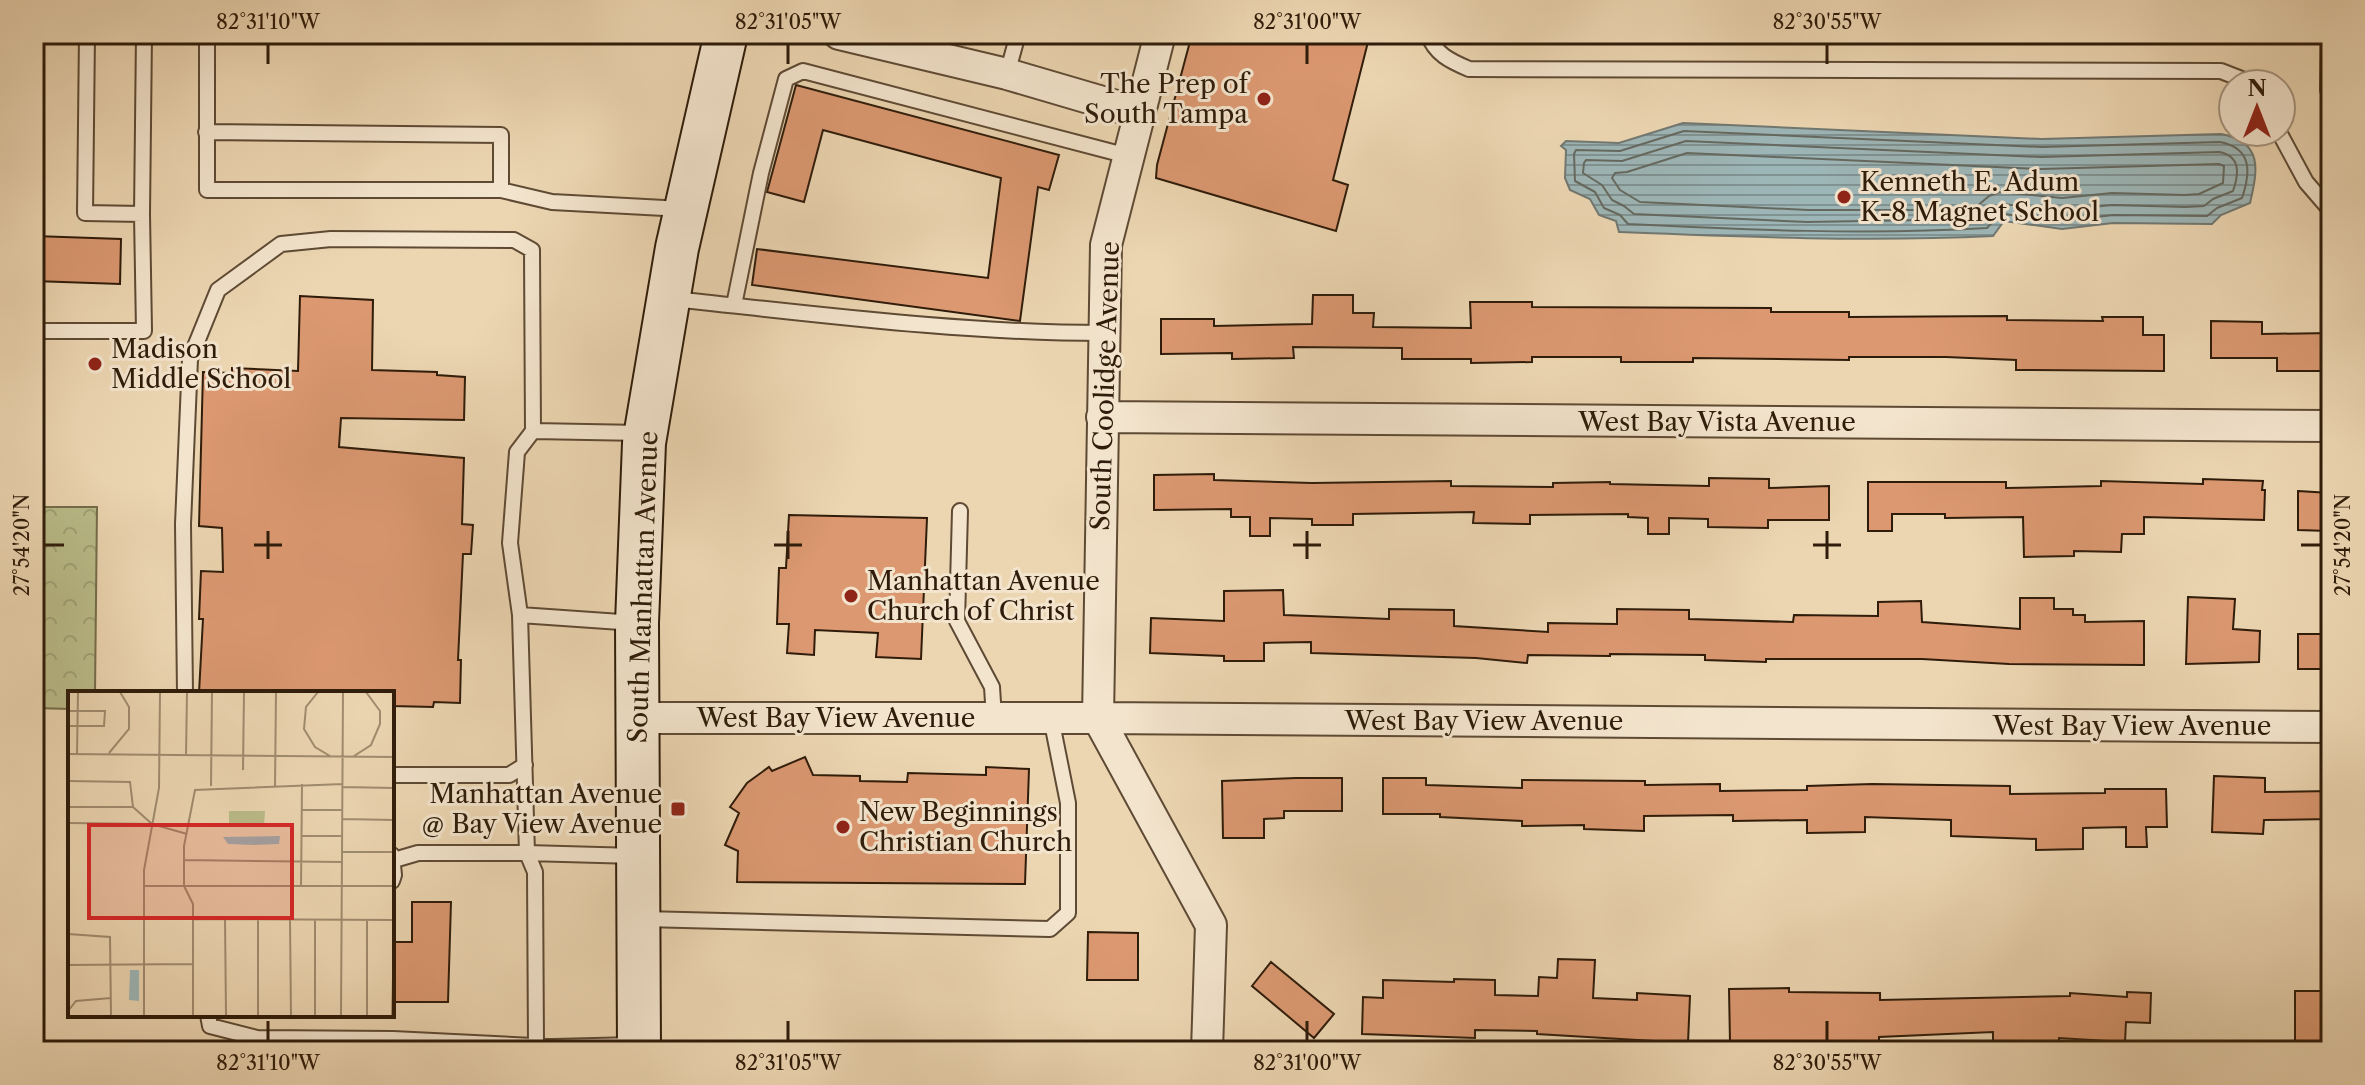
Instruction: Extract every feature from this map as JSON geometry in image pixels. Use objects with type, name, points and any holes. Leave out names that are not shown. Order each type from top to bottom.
[{"type":"main road","name":"South Manhattan Avenue","points":[[639,1048],[637,623],[645,433],[686,209],[726,34]]},
{"type":"street","points":[[839,34],[1007,74],[1140,113]]},
{"type":"street","name":"South Coolidge Avenue","points":[[1160,34],[1106,245],[1098,718],[1211,925],[1207,1051]]},
{"type":"street","name":"West Bay Vista Avenue","points":[[1102,417],[2331,426]]},
{"type":"street","name":"West Bay View Avenue","points":[[637,718],[1098,718],[2331,727]]},
{"type":"lane","points":[[87,34],[85,213],[142,214]]},
{"type":"lane","points":[[34,331],[144,331],[144,34]]},
{"type":"lane","points":[[207,34],[207,190],[501,190],[552,202],[686,209]]},
{"type":"lane","points":[[1007,74],[1018,34]]},
{"type":"lane","points":[[1428,34],[1432,46],[1446,59],[1469,69],[2217,71]]},
{"type":"lane","points":[[2329,34],[2328,90],[2331,94]]},
{"type":"lane","points":[[734,305],[761,173],[786,79],[803,71],[1128,156]]},
{"type":"lane","points":[[206,132],[501,135],[501,190]]},
{"type":"lane","points":[[2288,148],[2306,182],[2331,211]]},
{"type":"lane","points":[[185,691],[183,524],[190,359],[218,290],[281,244],[331,239],[514,240],[532,250],[533,431],[517,452],[510,543],[520,615],[527,853],[535,872],[536,1046]]},
{"type":"lane","points":[[669,298],[905,323],[1048,333],[1104,333]]},
{"type":"lane","points":[[533,431],[645,433]]},
{"type":"lane","points":[[960,511],[957,621],[992,687],[994,718]]},
{"type":"lane","points":[[520,615],[637,623]]},
{"type":"lane","points":[[638,919],[1050,929],[1068,913],[1068,803],[1051,718]]},
{"type":"lane","points":[[394,775],[509,775],[525,765]]},
{"type":"lane","points":[[394,858],[418,853],[638,856]]},
{"type":"lane","points":[[208,1017],[210,1026],[257,1038],[393,1039],[639,1048]]},
{"type":"green space","points":[[34,507],[97,507],[95,691],[68,691],[68,709],[34,708]]},
{"type":"water","points":[[1683,123],[2042,139],[2217,134],[2217,148],[2251,150],[2255,179],[2250,203],[2221,215],[2212,224],[2113,223],[2062,229],[2004,221],[1993,236],[1899,239],[1619,232],[1616,221],[1599,215],[1590,199],[1570,190],[1565,178],[1566,150],[1561,146],[1566,141],[1619,143]]},
{"type":"building","name":"The Prep of South Tampa","points":[[1192,34],[1370,34],[1333,180],[1348,185],[1336,231],[1156,178]]},
{"type":"building","points":[[796,85],[1059,155],[1049,190],[1038,187],[1020,321],[752,285],[757,249],[988,278],[1001,178],[823,130],[804,202],[767,192]]},
{"type":"building","points":[[34,236],[121,239],[120,284],[34,281]]},
{"type":"building","points":[[1313,295],[1353,295],[1353,313],[1374,313],[1373,327],[1471,328],[1470,302],[1532,302],[1532,307],[1771,308],[1771,312],[1849,312],[1849,317],[2007,316],[2007,320],[2103,321],[2102,317],[2143,317],[2143,335],[2164,335],[2164,371],[2016,370],[2016,360],[1946,357],[1849,357],[1849,360],[1693,358],[1693,362],[1621,362],[1621,357],[1532,357],[1532,362],[1471,363],[1471,359],[1402,359],[1402,348],[1293,347],[1294,358],[1232,359],[1232,353],[1161,354],[1161,319],[1214,319],[1214,326],[1312,324]]},
{"type":"building","points":[[300,296],[373,300],[372,370],[437,372],[437,375],[465,377],[464,420],[341,418],[339,447],[464,458],[462,524],[473,525],[471,554],[463,554],[458,660],[461,660],[460,703],[434,702],[433,707],[394,706],[394,691],[199,691],[203,619],[199,619],[201,571],[223,572],[222,528],[199,526],[203,372],[232,373],[232,368],[298,371]]},
{"type":"building","points":[[2211,321],[2262,322],[2262,334],[2331,333],[2331,371],[2277,371],[2277,358],[2211,358]]},
{"type":"building","points":[[1214,474],[1214,480],[1312,483],[1451,481],[1451,486],[1553,487],[1553,483],[1610,482],[1709,486],[1709,478],[1769,479],[1769,488],[1829,486],[1829,520],[1768,520],[1768,528],[1708,527],[1708,519],[1669,518],[1669,534],[1648,534],[1648,518],[1628,517],[1628,514],[1530,515],[1530,524],[1473,523],[1474,512],[1353,514],[1353,525],[1312,525],[1312,519],[1270,518],[1270,536],[1250,536],[1250,517],[1231,517],[1231,509],[1154,510],[1154,475]]},
{"type":"building","points":[[2203,479],[2263,481],[2264,520],[2144,517],[2144,534],[2122,534],[2121,552],[2074,551],[2074,556],[2024,557],[2023,517],[1945,518],[1945,514],[1892,514],[1892,531],[1868,531],[1868,482],[2006,482],[2006,488],[2101,486],[2101,481],[2203,484]]},
{"type":"building","points":[[2298,491],[2330,493],[2328,531],[2298,530]]},
{"type":"building","name":"Manhattan Avenue Church of Christ","points":[[789,515],[927,518],[921,659],[876,657],[878,633],[815,630],[814,655],[787,653],[789,624],[777,624],[779,568],[786,568]]},
{"type":"building","points":[[1283,590],[1284,615],[1389,619],[1389,609],[1454,610],[1454,626],[1548,632],[1548,623],[1617,624],[1617,609],[1689,610],[1689,619],[1793,622],[1794,615],[1878,616],[1878,602],[1921,601],[1922,622],[2020,629],[2020,598],[2054,598],[2054,609],[2073,609],[2073,615],[2085,615],[2085,622],[2144,621],[2144,665],[2009,664],[1922,659],[1766,659],[1766,662],[1705,660],[1705,655],[1610,654],[1528,655],[1527,663],[1476,658],[1311,653],[1311,642],[1264,643],[1264,661],[1224,661],[1224,656],[1150,653],[1151,618],[1224,621],[1224,591]]},
{"type":"building","points":[[2188,597],[2235,599],[2233,629],[2260,631],[2259,662],[2186,664]]},
{"type":"building","points":[[2298,634],[2331,634],[2331,669],[2298,669]]},
{"type":"building","name":"New Beginnings Christian Church","points":[[805,757],[813,775],[860,776],[860,781],[907,782],[908,773],[986,775],[986,767],[1029,769],[1025,884],[737,882],[738,851],[725,845],[739,813],[730,807],[747,783],[769,767],[772,771]]},
{"type":"building","points":[[2214,776],[2265,778],[2265,792],[2331,791],[2331,819],[2264,820],[2263,834],[2212,832]]},
{"type":"building","points":[[1342,778],[1342,811],[1284,811],[1284,818],[1264,819],[1264,838],[1223,838],[1222,781]]},
{"type":"building","points":[[1383,778],[1426,778],[1426,785],[1522,788],[1522,780],[1645,781],[1645,785],[1720,784],[1720,791],[1807,790],[1807,786],[1872,784],[2010,786],[2010,794],[2166,789],[2167,827],[2146,827],[2147,847],[2126,847],[2126,827],[2083,828],[2083,849],[2036,850],[2036,839],[1951,836],[1951,820],[1865,817],[1865,832],[1807,833],[1807,820],[1733,821],[1733,815],[1644,816],[1644,831],[1584,829],[1584,825],[1522,826],[1522,821],[1440,817],[1440,814],[1383,814]]},
{"type":"building","points":[[412,902],[451,902],[448,1002],[394,1002],[394,942],[412,942]]},
{"type":"building","points":[[1088,932],[1138,933],[1138,980],[1087,980]]},
{"type":"building","points":[[1558,959],[1595,960],[1593,998],[1637,1000],[1637,993],[1690,996],[1688,1043],[1537,1034],[1537,1031],[1475,1030],[1475,1038],[1362,1034],[1363,997],[1383,998],[1383,980],[1495,980],[1495,995],[1538,996],[1539,977],[1557,978]]},
{"type":"building","points":[[1271,962],[1334,1014],[1314,1038],[1252,986]]},
{"type":"building","points":[[1789,988],[1789,992],[1880,993],[1880,1000],[2070,996],[2070,993],[2127,997],[2127,992],[2151,993],[2150,1023],[2126,1022],[2125,1042],[2059,1038],[2059,1041],[1993,1041],[1993,1032],[1879,1037],[1879,1041],[1730,1042],[1729,989]]},
{"type":"building","points":[[2295,991],[2331,991],[2331,1043],[2295,1044]]},
{"type":"place","name":"The Prep of South Tampa","points":[[1264,99]]},
{"type":"place","name":"Kenneth E. Adum K-8 Magnet School","points":[[1844,197]]},
{"type":"place","name":"Madison Middle School","points":[[95,364]]},
{"type":"place","name":"Manhattan Avenue Church of Christ","points":[[851,596]]},
{"type":"place","name":"Manhattan Avenue @ Bay View Avenue","points":[[678,809]]},
{"type":"place","name":"New Beginnings Christian Church","points":[[843,827]]}]
